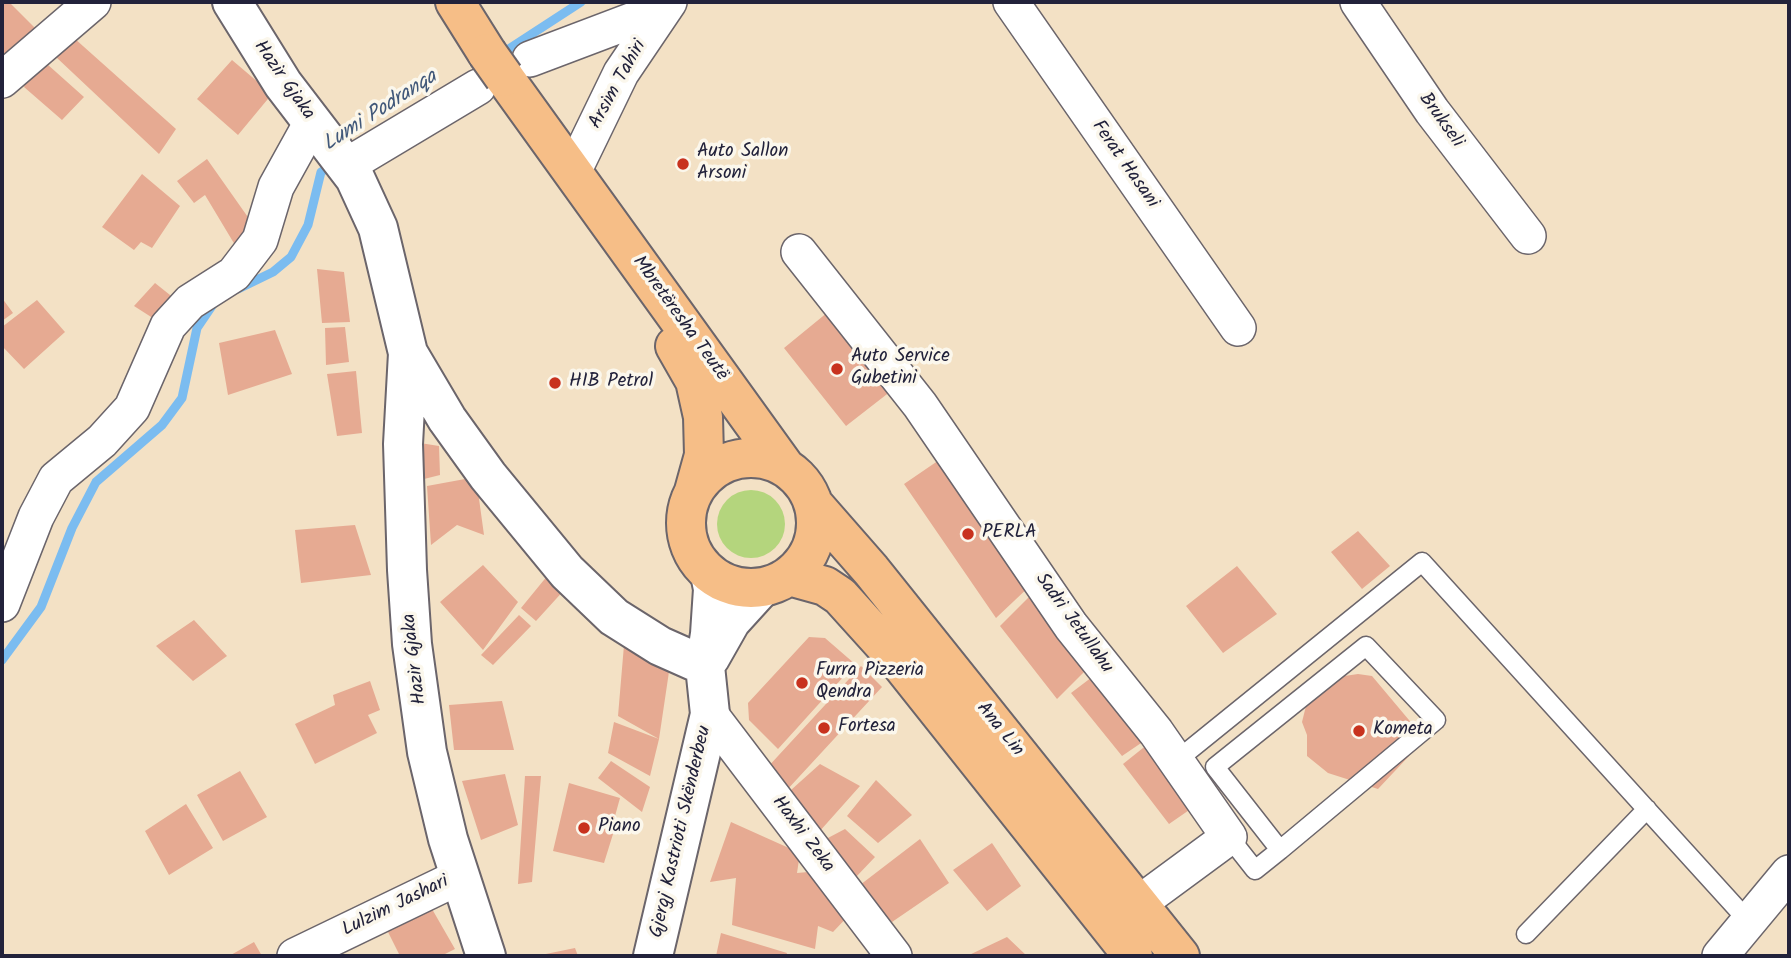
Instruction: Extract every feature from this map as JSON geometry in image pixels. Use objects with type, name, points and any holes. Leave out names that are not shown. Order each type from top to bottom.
[{"type":"main road","name":"Mbretëresha Teutë","points":[[455,2],[573,172],[785,467]]},
{"type":"main road","name":"Mbretëresha Teutë","points":[[573,172],[695,381],[703,417],[704,455],[694,491]]},
{"type":"main road","points":[[757,458],[785,467],[808,491],[815,506],[816,533],[813,545],[799,568],[775,582],[734,586],[710,574],[699,563],[687,535],[687,513],[694,491],[703,479],[727,462],[757,458]]},
{"type":"main road","name":"Ana Lin","points":[[815,506],[871,570],[1180,956]]},
{"type":"main road","name":"Ana Lin","points":[[775,582],[825,586],[840,596],[896,658],[1133,956]]},
{"type":"street","points":[[2,80],[93,2]]},
{"type":"street","name":"Hazir Gjaka","points":[[232,2],[283,84],[335,153],[378,228],[408,353],[403,444],[412,644],[428,752],[459,877],[486,956]]},
{"type":"street","name":"Ferat Hasani","points":[[1011,2],[1238,328]]},
{"type":"street","name":"Brukseli","points":[[1358,2],[1432,111],[1528,236]]},
{"type":"street","points":[[2,604],[36,517],[56,479],[102,441],[132,408],[168,326],[190,302],[234,274],[260,240],[276,187],[335,153],[500,69],[665,4]]},
{"type":"street","name":"Arsim Tahiri","points":[[573,172],[621,73],[665,4]]},
{"type":"street","name":"Sadri Jetullahu","points":[[799,252],[920,405],[1071,626],[1176,761],[1229,837]]},
{"type":"street","name":"Hazir Gjaka","points":[[408,353],[447,419],[488,476],[567,572],[614,617],[660,646],[705,666]]},
{"type":"street","name":"Gjergj Kastrioti Skënderbeu","points":[[653,956],[710,714],[705,666],[712,612],[710,574]]},
{"type":"street","points":[[705,666],[731,621],[775,582]]},
{"type":"street","name":"Haxhi Zeka","points":[[710,714],[894,956]]},
{"type":"street","points":[[1138,904],[1229,837]]},
{"type":"street","points":[[1720,956],[1789,873]]},
{"type":"street","name":"Lulzim Jashari","points":[[295,956],[459,877]]},
{"type":"lane","points":[[1176,761],[1422,562],[1750,923]]},
{"type":"lane","points":[[1229,837],[1255,870],[1280,850],[1436,720],[1366,646],[1216,767],[1280,850]]},
{"type":"lane","points":[[1526,934],[1647,809]]},
{"type":"green space","points":[[751,490],[764,493],[775,500],[782,511],[785,524],[782,537],[775,548],[764,555],[751,558],[738,555],[727,548],[720,537],[717,524],[720,511],[727,500],[738,493]]},
{"type":"building","points":[[2,2],[9,2],[41,34],[10,60],[2,50]]},
{"type":"building","points":[[74,38],[176,129],[159,154],[56,57]]},
{"type":"building","points":[[232,60],[272,94],[238,135],[197,99]]},
{"type":"building","points":[[47,64],[84,97],[62,120],[24,87],[31,69]]},
{"type":"building","points":[[207,159],[257,230],[238,250],[205,195],[194,203],[177,181]]},
{"type":"building","points":[[142,174],[180,206],[152,248],[141,242],[134,250],[102,227]]},
{"type":"building","points":[[317,269],[344,272],[350,322],[322,323]]},
{"type":"building","points":[[155,283],[175,299],[159,322],[134,306]]},
{"type":"building","points":[[2,298],[13,313],[2,321]]},
{"type":"building","points":[[37,300],[65,332],[24,369],[2,346],[2,327]]},
{"type":"building","name":"Auto Service Gubetini","points":[[828,312],[891,391],[846,426],[784,348]]},
{"type":"building","points":[[345,327],[349,362],[326,365],[325,328]]},
{"type":"building","points":[[275,330],[292,374],[228,395],[219,343]]},
{"type":"building","points":[[356,371],[362,433],[337,436],[327,374]]},
{"type":"building","points":[[420,443],[439,446],[440,475],[420,480]]},
{"type":"building","name":"PERLA","points":[[945,456],[1032,584],[996,618],[904,484]]},
{"type":"building","points":[[476,477],[484,535],[457,525],[431,545],[427,486]]},
{"type":"building","points":[[355,525],[371,575],[301,583],[295,530]]},
{"type":"building","points":[[1358,531],[1390,566],[1362,589],[1331,552]]},
{"type":"building","points":[[483,565],[518,602],[483,650],[440,602]]},
{"type":"building","points":[[1237,566],[1277,614],[1223,653],[1186,606]]},
{"type":"building","points":[[548,575],[566,588],[536,621],[521,608]]},
{"type":"building","points":[[1032,594],[1089,667],[1057,699],[1000,626]]},
{"type":"building","points":[[519,615],[531,626],[493,665],[481,655]]},
{"type":"building","points":[[194,620],[227,656],[193,681],[156,646]]},
{"type":"building","name":"Furra Pizzeria Qendra","points":[[809,637],[825,638],[855,664],[778,749],[749,720],[748,703]]},
{"type":"building","points":[[624,645],[670,665],[659,739],[618,716]]},
{"type":"building","name":"Fortesa","points":[[861,666],[882,687],[786,791],[766,769]]},
{"type":"building","points":[[1096,674],[1147,739],[1122,756],[1071,693]]},
{"type":"building","name":"Kometa","points":[[1358,674],[1372,676],[1414,726],[1409,756],[1378,789],[1328,773],[1307,756],[1307,735],[1302,722],[1307,702],[1331,678]]},
{"type":"building","points":[[370,681],[380,710],[368,715],[377,733],[315,764],[295,724],[335,705],[333,695]]},
{"type":"building","points":[[502,701],[514,750],[454,750],[449,705]]},
{"type":"building","points":[[614,722],[659,739],[650,776],[608,753]]},
{"type":"building","points":[[1148,744],[1195,806],[1169,824],[1123,764]]},
{"type":"building","points":[[611,761],[650,787],[642,812],[598,778]]},
{"type":"building","points":[[820,764],[860,786],[819,832],[791,790]]},
{"type":"building","points":[[240,771],[267,817],[223,841],[197,795]]},
{"type":"building","points":[[505,774],[518,825],[481,840],[462,781]]},
{"type":"building","points":[[525,776],[541,776],[532,882],[518,884]]},
{"type":"building","points":[[876,780],[912,815],[878,843],[847,816]]},
{"type":"building","name":"Piano","points":[[569,783],[620,798],[615,816],[608,821],[613,834],[604,863],[553,851]]},
{"type":"building","points":[[186,804],[213,848],[169,875],[145,831]]},
{"type":"building","points":[[731,822],[800,853],[797,873],[819,871],[852,912],[833,932],[818,926],[815,949],[732,925],[736,878],[710,882]]},
{"type":"building","points":[[845,829],[875,857],[856,877],[826,839]]},
{"type":"building","points":[[920,839],[949,883],[892,922],[860,885]]},
{"type":"building","points":[[992,843],[1021,886],[987,911],[953,870]]},
{"type":"building","points":[[428,902],[455,949],[441,956],[400,956],[384,924]]},
{"type":"building","points":[[721,933],[787,953],[786,956],[716,956]]},
{"type":"building","points":[[1007,937],[1027,956],[967,956]]},
{"type":"building","points":[[254,942],[262,956],[229,956]]},
{"type":"building","points":[[575,948],[578,956],[541,955]]},
{"type":"waterway","name":"Lumi Podranqa","points":[[498,56],[581,2]]},
{"type":"waterway","name":"Lumi Podranqa","points":[[238,289],[273,272],[291,257],[308,225],[321,172],[334,164]]},
{"type":"waterway","name":"Lumi Podranqa","points":[[2,660],[41,607],[72,528],[96,482],[162,425],[182,398],[197,328],[214,303]]},
{"type":"place","name":"Auto Sallon Arsoni","points":[[683,164]]},
{"type":"place","name":"Auto Service Gubetini","points":[[837,369]]},
{"type":"place","name":"HIB Petrol","points":[[555,383]]},
{"type":"place","name":"PERLA","points":[[968,534]]},
{"type":"place","name":"Furra Pizzeria Qendra","points":[[802,683]]},
{"type":"place","name":"Fortesa","points":[[824,728]]},
{"type":"place","name":"Kometa","points":[[1359,731]]},
{"type":"place","name":"Piano","points":[[584,828]]}]
